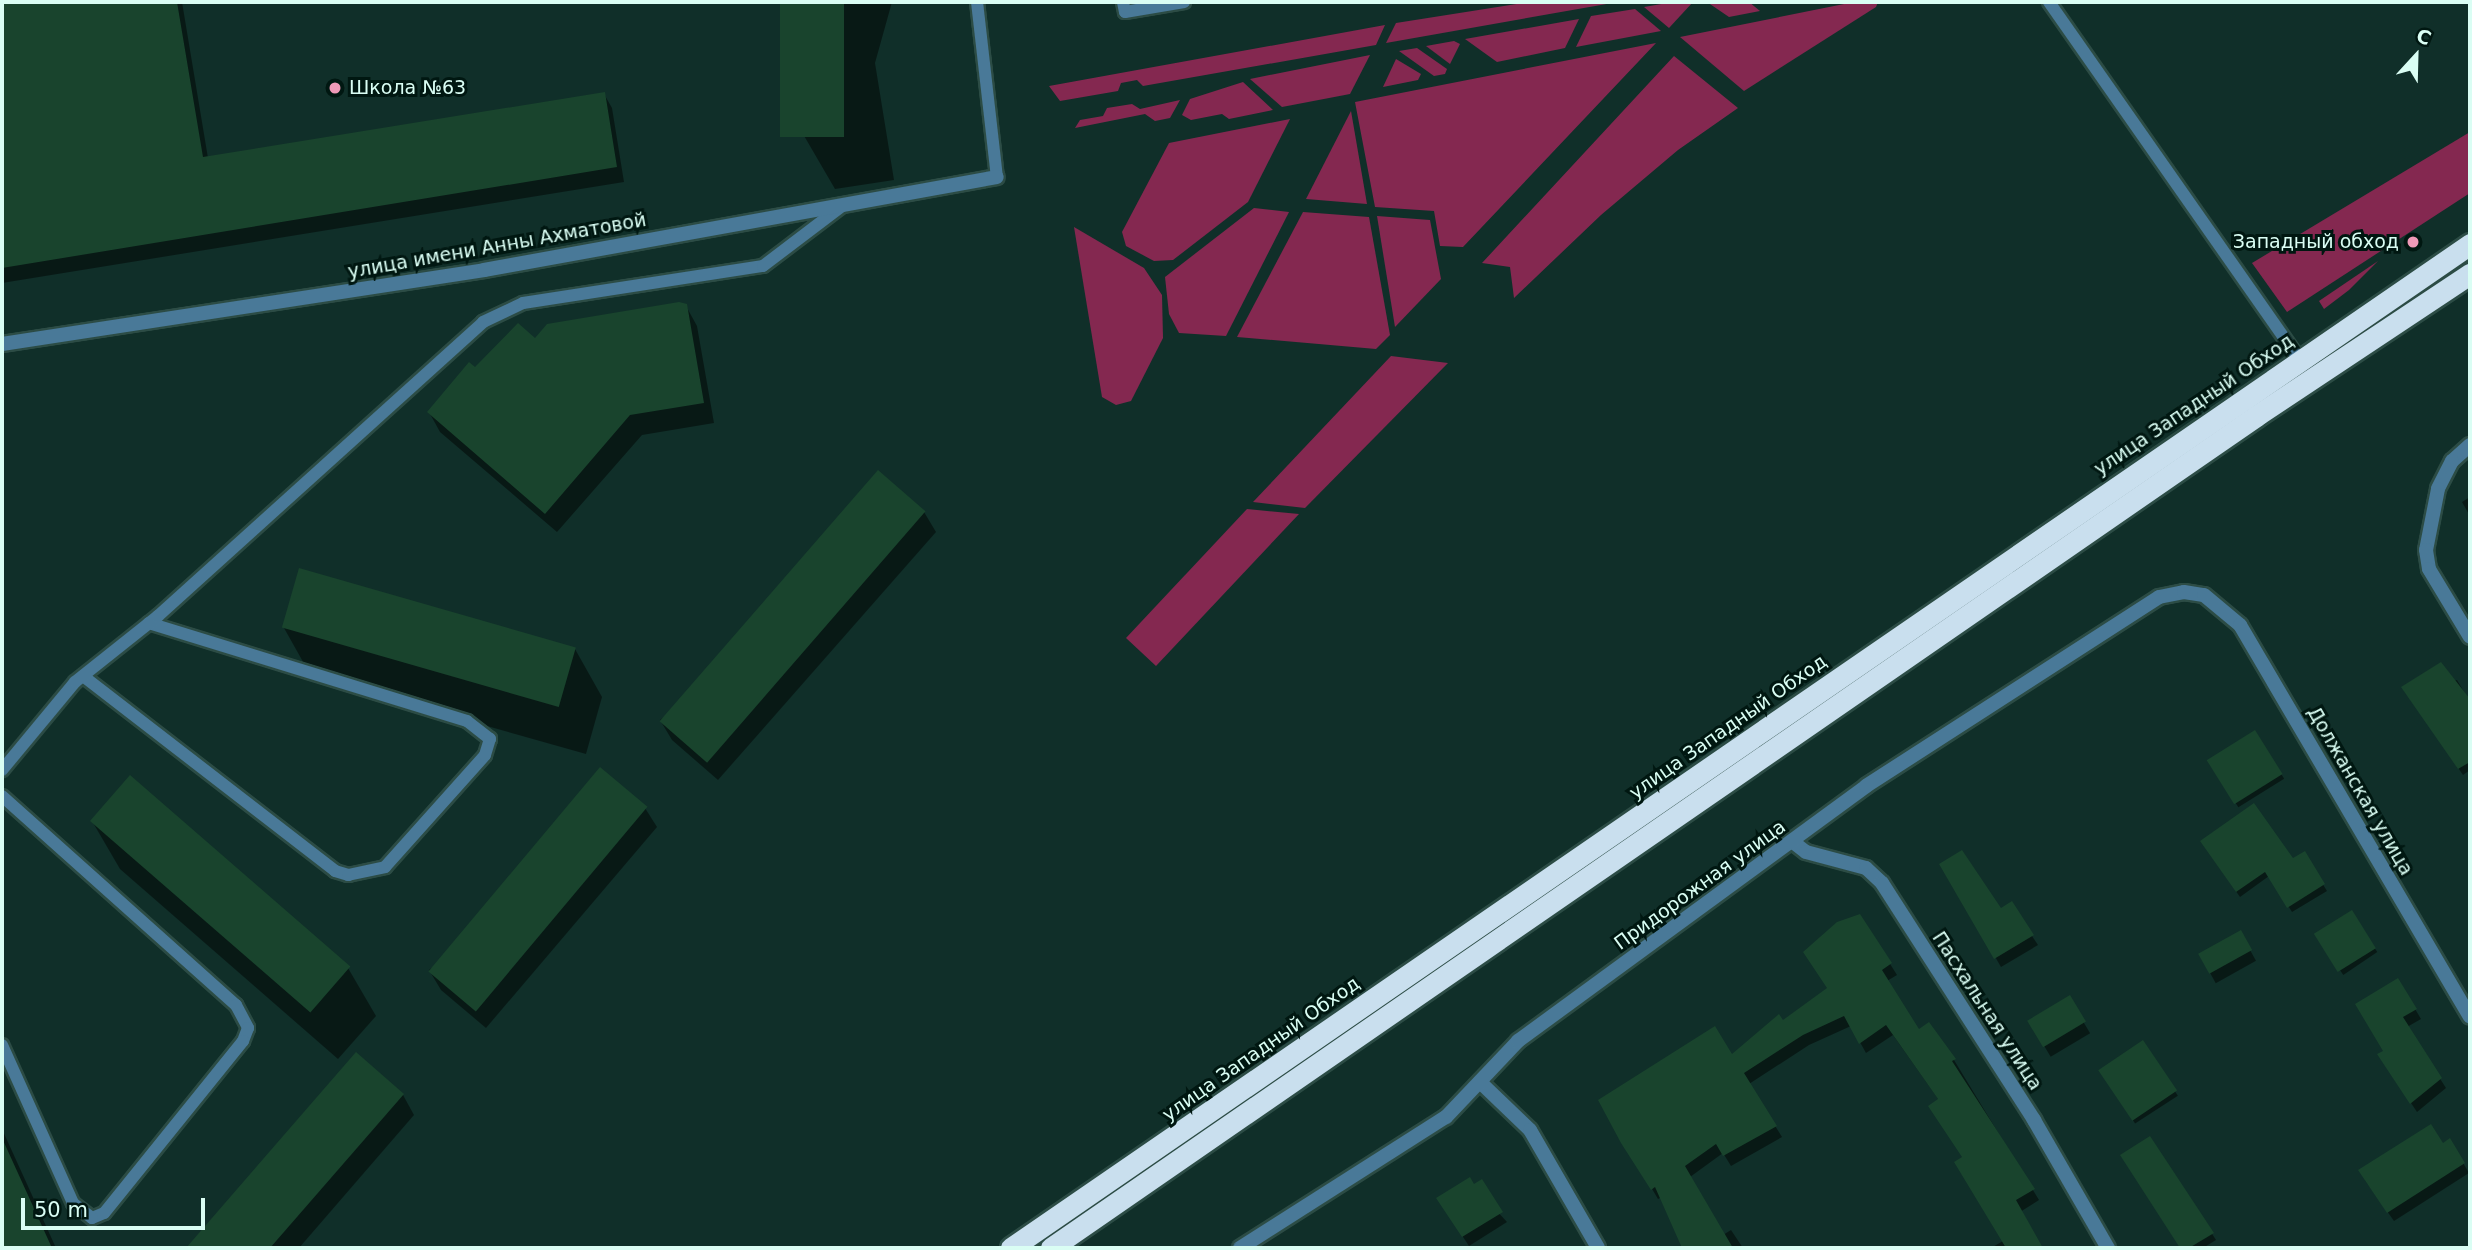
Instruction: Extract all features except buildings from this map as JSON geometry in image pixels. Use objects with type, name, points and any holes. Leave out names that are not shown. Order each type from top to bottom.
[{"type":"highway","name":"улица Западный Обход","points":[[1011,1248],[2470,244]]},
{"type":"highway","points":[[1051,1248],[2256,416],[2470,275]]},
{"type":"street","name":"улица имени Анны Ахматовой","points":[[2,344],[484,271],[997,177]]},
{"type":"street","points":[[2470,445],[2452,461],[2438,489],[2426,550],[2429,569],[2470,637]]},
{"type":"street","name":"Придорожная улица","points":[[1240,1248],[1446,1117],[1518,1041],[1866,786],[2159,597],[2185,592],[2204,595]]},
{"type":"street","name":"Должанская улица","points":[[2204,595],[2240,625],[2470,1017]]},
{"type":"street","name":"Пасхальная улица","points":[[1793,842],[1806,852],[1866,868],[1882,883],[2034,1120],[2108,1248]]},
{"type":"street","points":[[1480,1082],[1530,1130],[1598,1248]]},
{"type":"lane","points":[[977,2],[997,177]]},
{"type":"lane","points":[[1123,2],[1125,12],[1184,2]]},
{"type":"lane","points":[[2049,2],[2300,361]]},
{"type":"lane","points":[[2,770],[83,676],[149,623],[483,323],[523,303],[763,266],[842,206]]},
{"type":"lane","points":[[83,676],[335,871],[348,875],[385,867],[485,755],[490,739],[467,721],[149,623]]},
{"type":"lane","points":[[2,796],[236,1005],[248,1028],[243,1041],[104,1213],[92,1218],[73,1203],[2,1045]]},
{"type":"shaded area","points":[[1529,2],[1618,2],[1386,43],[1396,23]]},
{"type":"shaded area","points":[[1693,2],[1669,28],[1644,7]]},
{"type":"shaded area","points":[[1707,2],[1749,2],[1760,11],[1729,17]]},
{"type":"shaded area","points":[[1854,2],[1878,2],[1876,7],[1744,91],[1680,37]]},
{"type":"shaded area","points":[[1635,9],[1661,31],[1576,47],[1591,16]]},
{"type":"shaded area","points":[[1579,19],[1565,48],[1497,62],[1465,39]]},
{"type":"shaded area","points":[[1385,25],[1376,45],[1143,86],[1137,80],[1121,83],[1118,91],[1060,101],[1049,86]]},
{"type":"shaded area","points":[[1454,41],[1460,44],[1450,64],[1426,46]]},
{"type":"shaded area","points":[[1656,43],[1463,247],[1440,246],[1434,211],[1375,207],[1355,102]]},
{"type":"shaded area","points":[[1417,48],[1447,69],[1445,74],[1434,76],[1399,51]]},
{"type":"shaded area","points":[[1370,55],[1350,94],[1282,107],[1250,79]]},
{"type":"shaded area","points":[[1674,56],[1738,108],[1678,150],[1601,215],[1514,298],[1510,267],[1482,263]]},
{"type":"shaded area","points":[[1396,59],[1421,74],[1418,80],[1383,87]]},
{"type":"shaded area","points":[[1243,82],[1273,110],[1229,119],[1222,114],[1191,120],[1182,115],[1190,99]]},
{"type":"shaded area","points":[[1180,100],[1170,118],[1155,121],[1145,114],[1075,128],[1080,120],[1103,116],[1107,108],[1132,104],[1140,109]]},
{"type":"shaded area","points":[[1351,111],[1367,204],[1306,199]]},
{"type":"shaded area","points":[[1290,119],[1248,202],[1173,260],[1154,261],[1126,246],[1122,232],[1169,143]]},
{"type":"shaded area","points":[[2470,132],[2470,193],[2287,312],[2252,263]]},
{"type":"shaded area","points":[[1254,208],[1289,212],[1226,336],[1179,333],[1169,314],[1165,277]]},
{"type":"shaded area","points":[[1303,212],[1369,217],[1390,335],[1376,349],[1237,337]]},
{"type":"shaded area","points":[[1377,216],[1430,220],[1441,279],[1395,327]]},
{"type":"shaded area","points":[[1074,227],[1144,268],[1162,295],[1163,338],[1131,401],[1116,405],[1102,397]]},
{"type":"shaded area","points":[[2378,261],[2349,290],[2324,309],[2319,301]]},
{"type":"shaded area","points":[[1391,356],[1448,363],[1305,508],[1253,502]]},
{"type":"shaded area","points":[[1247,509],[1299,514],[1156,666],[1126,638]]},
{"type":"place","name":"Школа №63","points":[[335,88]]},
{"type":"place","name":"Западный обход","points":[[2413,242]]}]
